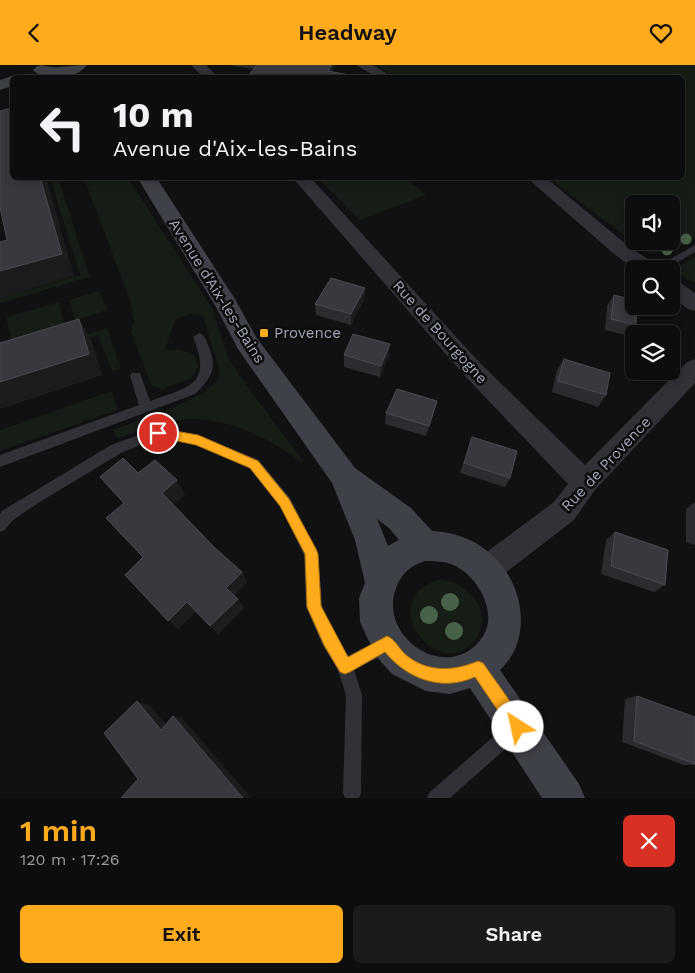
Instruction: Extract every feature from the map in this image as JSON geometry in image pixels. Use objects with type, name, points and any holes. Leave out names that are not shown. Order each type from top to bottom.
[{"type":"main road","points":[[26,75],[41,67],[50,73],[74,71]]},
{"type":"main road","name":"Avenue d'Aix-les-Bains","points":[[148,180],[227,305],[247,343],[344,476],[371,540],[380,581]]},
{"type":"main road","name":"Avenue d'Aix-les-Bains","points":[[344,476],[400,517],[425,546]]},
{"type":"main road","name":"Avenue d'Aix-les-Bains","points":[[425,546],[445,546],[464,553],[486,570],[495,583],[503,603],[504,625],[498,646],[485,663],[465,674],[444,677],[422,673],[401,661],[387,643],[377,621],[375,600],[380,581],[391,564],[406,552],[425,546]]},
{"type":"main road","points":[[478,668],[565,798]]},
{"type":"street","points":[[198,65],[209,75]]},
{"type":"street","points":[[363,65],[381,75]]},
{"type":"street","name":"Rue de Bourgogne","points":[[303,180],[472,369],[585,483]]},
{"type":"street","points":[[538,180],[635,260]]},
{"type":"street","points":[[680,293],[695,304]]},
{"type":"street","name":"Rue de Provence","points":[[486,570],[564,511],[585,483],[695,368]]},
{"type":"lane","points":[[674,260],[695,248]]},
{"type":"lane","points":[[0,461],[191,391],[205,377],[209,361],[199,337]]},
{"type":"lane","points":[[136,376],[146,408]]},
{"type":"lane","points":[[0,525],[7,517],[33,499],[116,449],[158,433],[198,440],[254,464],[285,503],[311,554],[314,607],[329,640],[345,667],[354,695],[352,793]]},
{"type":"lane","points":[[345,667],[387,643]]},
{"type":"lane","points":[[436,798],[518,727]]},
{"type":"shaded area","points":[[373,65],[695,65],[695,238],[680,246],[680,195],[625,195],[625,236],[552,180],[685,180],[685,75],[392,75]]},
{"type":"shaded area","points":[[51,180],[59,180],[90,277],[0,303],[0,298],[80,275]]},
{"type":"shaded area","points":[[85,180],[129,180],[212,308],[227,355],[237,372],[305,464],[274,444],[241,428],[206,420],[188,419],[169,422],[117,438],[113,430],[175,407],[205,392],[219,378],[218,365],[203,316],[189,314],[175,320],[165,350],[180,350],[195,355],[198,367],[191,378],[163,389],[152,386],[131,332],[134,322],[130,300]]},
{"type":"shaded area","points":[[320,180],[408,180],[426,195],[360,220]]},
{"type":"shaded area","points":[[643,250],[670,250],[667,251],[647,253]]},
{"type":"shaded area","points":[[695,257],[695,283],[686,279],[680,273],[680,265]]},
{"type":"shaded area","points":[[100,291],[107,310],[75,320],[69,300]]},
{"type":"shaded area","points":[[59,302],[65,328],[12,344],[6,317]]},
{"type":"shaded area","points":[[107,328],[121,368],[112,371],[98,335],[0,366],[0,361]]},
{"type":"shaded area","points":[[112,391],[117,410],[0,451],[0,430]]},
{"type":"shaded area","points":[[438,580],[458,585],[475,598],[480,607],[482,627],[477,637],[463,650],[447,653],[432,648],[420,636],[412,621],[411,605],[419,591]]},
{"type":"building","points":[[257,65],[332,65],[328,71],[349,75],[249,75]]},
{"type":"building","points":[[10,108],[10,180],[41,180],[62,254],[0,271],[0,242],[7,240],[0,207],[0,111]]},
{"type":"building","points":[[331,278],[365,288],[351,314],[315,304]]},
{"type":"building","points":[[614,295],[625,298],[625,315],[637,315],[636,325],[611,319]]},
{"type":"building","points":[[79,319],[89,354],[0,382],[0,343]]},
{"type":"building","points":[[353,334],[390,344],[381,366],[344,355]]},
{"type":"building","points":[[564,359],[610,373],[606,395],[558,381]]},
{"type":"building","points":[[397,389],[437,401],[429,426],[386,413]]},
{"type":"building","points":[[472,437],[517,451],[510,478],[464,463]]},
{"type":"building","points":[[123,458],[138,473],[155,460],[177,480],[162,493],[215,548],[242,572],[226,588],[238,599],[210,626],[187,602],[168,621],[125,575],[143,557],[106,518],[124,503],[100,477]]},
{"type":"building","points":[[615,532],[668,550],[665,585],[611,566]]},
{"type":"building","points":[[637,696],[695,717],[695,764],[634,741]]},
{"type":"building","points":[[137,701],[161,730],[173,716],[243,798],[121,798],[138,779],[104,733]]},
{"type":"place","name":"Provence","points":[[264,333]]},
{"type":"route","points":[[158,433],[198,440],[254,464],[285,503],[311,554],[314,607],[329,640],[345,667],[387,643],[401,661],[422,673],[444,677],[465,674],[478,668],[518,727]]}]
